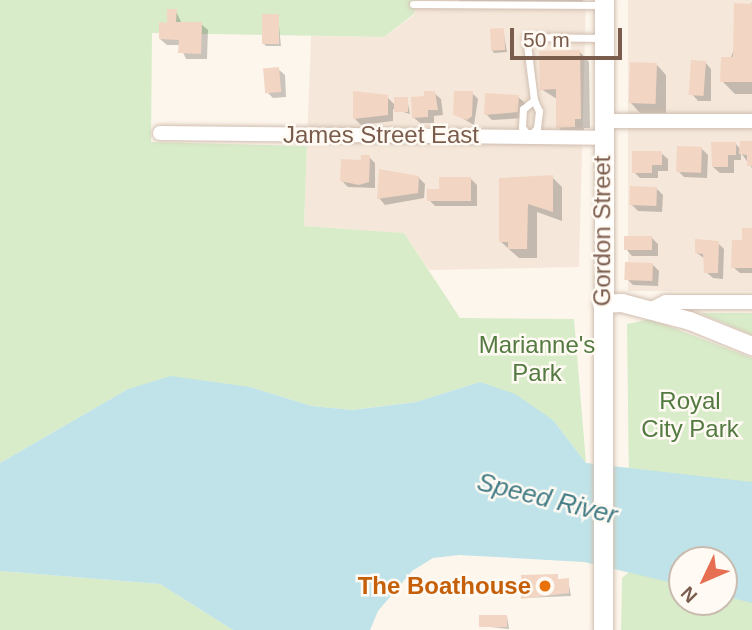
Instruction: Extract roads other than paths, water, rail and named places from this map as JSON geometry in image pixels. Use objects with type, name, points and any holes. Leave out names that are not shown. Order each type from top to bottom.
[{"type":"main road","name":"Gordon Street","points":[[603,630],[604,3]]},
{"type":"street","name":"James Street East","points":[[160,133],[529,137],[603,129],[752,121]]},
{"type":"street","points":[[648,311],[666,302],[752,302]]},
{"type":"street","points":[[602,304],[690,321],[752,346]]},
{"type":"lane","points":[[413,4],[604,3]]},
{"type":"lane","points":[[534,100],[523,109],[522,127],[529,137],[537,128],[539,111],[534,100],[526,37],[603,37]]},
{"type":"water","name":"Speed River","points":[[171,376],[250,387],[312,406],[352,410],[416,402],[480,382],[515,394],[553,420],[586,463],[752,482],[752,603],[738,600],[738,546],[668,546],[668,582],[584,562],[459,555],[433,558],[412,571],[378,611],[370,630],[233,630],[160,584],[0,571],[0,463],[128,389]]},
{"type":"place","name":"The Boathouse","points":[[545,586]]},
{"type":"park label","name":"Marianne's Park","points":[[537,359]]},
{"type":"park label","name":"Royal City Park","points":[[690,415]]}]
